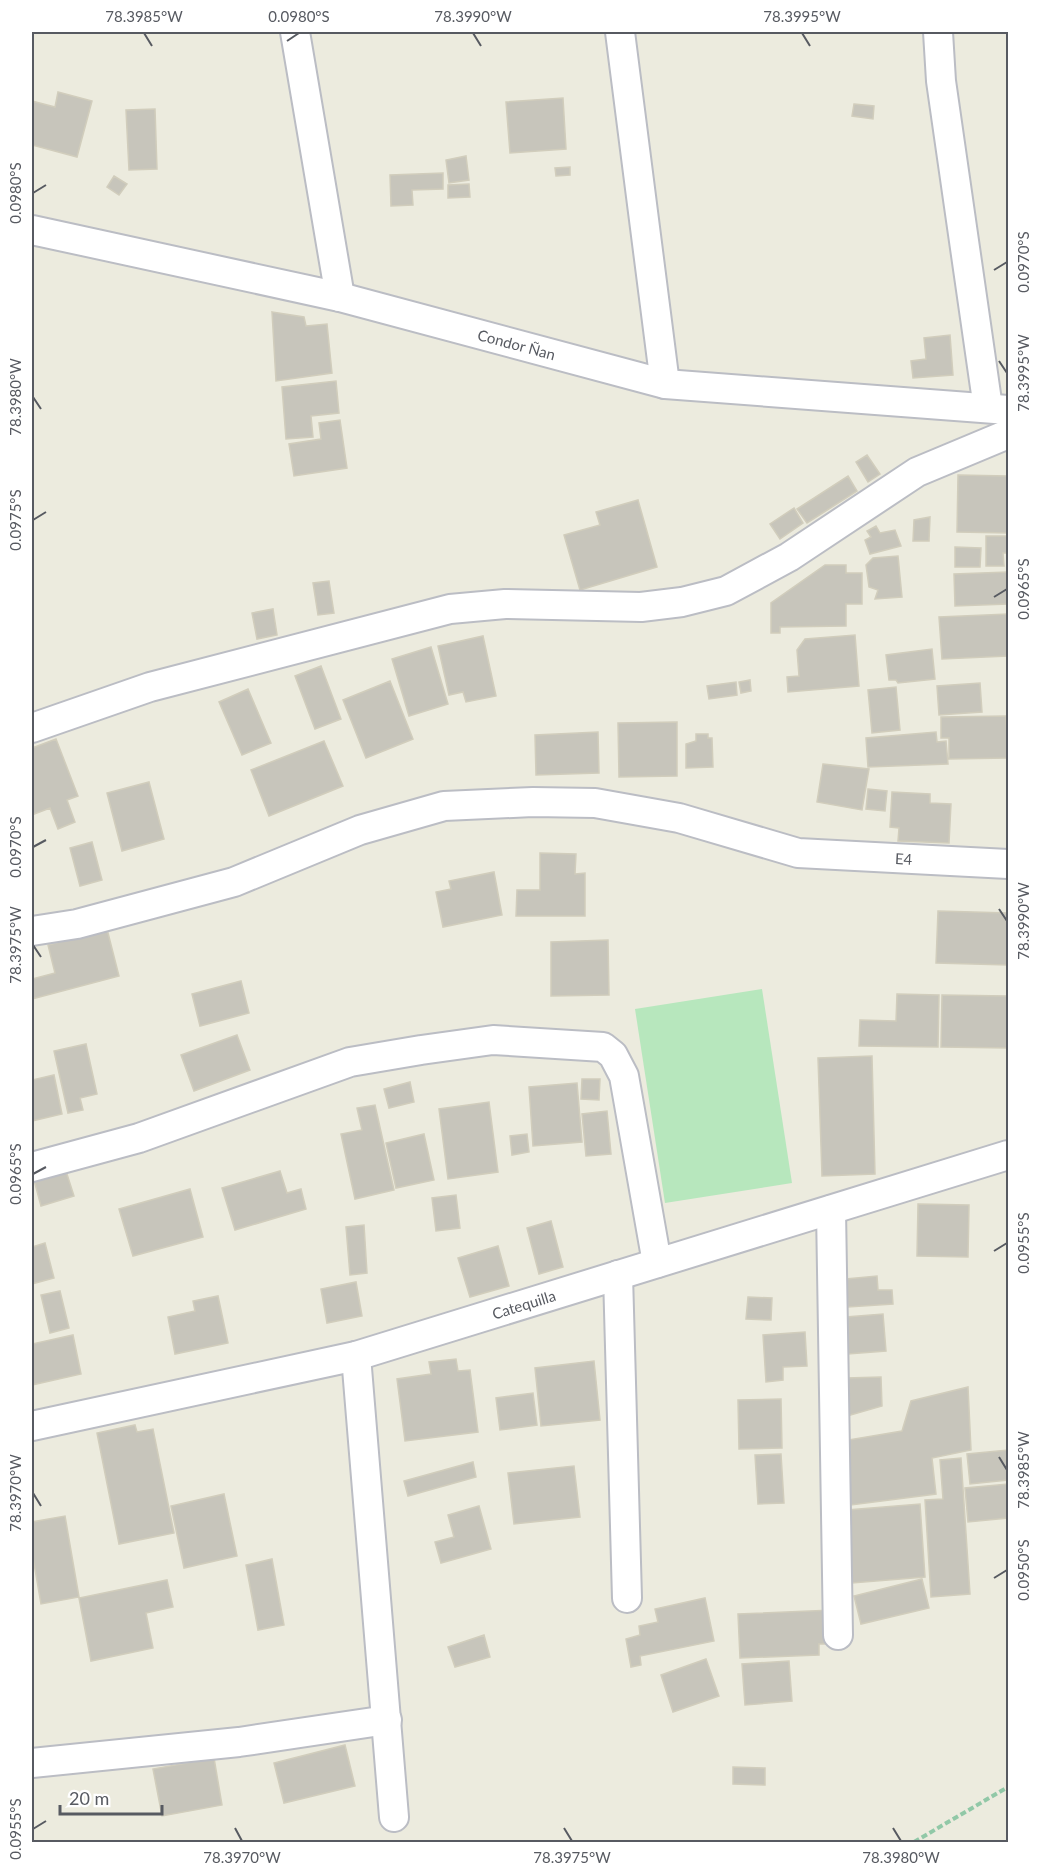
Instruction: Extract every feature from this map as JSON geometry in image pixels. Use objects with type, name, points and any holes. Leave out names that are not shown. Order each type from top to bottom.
[{"type":"street","points":[[295,32],[340,297]]},
{"type":"street","points":[[620,32],[665,384]]},
{"type":"street","points":[[938,32],[941,81],[998,409]]},
{"type":"street","name":"Condor Ñan","points":[[32,230],[340,297],[665,384],[998,409]]},
{"type":"street","points":[[32,728],[150,687],[450,609],[505,604],[641,607],[682,602],[726,591],[789,557],[917,472],[1008,434]]},
{"type":"street","name":"E4","points":[[32,931],[77,924],[234,882],[360,830],[444,806],[533,802],[595,803],[680,818],[798,853],[1008,864]]},
{"type":"street","points":[[32,1167],[139,1138],[350,1062],[493,1040],[603,1047],[614,1055],[624,1076],[657,1263]]},
{"type":"street","name":"Catequilla","points":[[32,1426],[356,1356],[1008,1155]]},
{"type":"street","points":[[831,1210],[838,1635]]},
{"type":"street","points":[[618,1275],[627,1598]]},
{"type":"street","points":[[356,1356],[394,1817]]},
{"type":"street","points":[[32,1763],[239,1742],[387,1719]]},
{"type":"path","points":[[914,1842],[1008,1786]]},
{"type":"green space","points":[[762,989],[792,1183],[665,1203],[635,1009]]},
{"type":"building","points":[[58,92],[92,101],[77,157],[32,145],[32,101],[55,107]]},
{"type":"building","points":[[563,98],[566,149],[510,153],[506,102]]},
{"type":"building","points":[[854,104],[874,106],[873,119],[852,116]]},
{"type":"building","points":[[155,109],[157,169],[129,170],[126,110]]},
{"type":"building","points":[[466,156],[469,180],[449,183],[446,160]]},
{"type":"building","points":[[570,167],[570,175],[556,176],[555,168]]},
{"type":"building","points":[[443,173],[443,189],[412,190],[413,205],[391,206],[390,175]]},
{"type":"building","points":[[114,176],[127,184],[119,195],[107,187]]},
{"type":"building","points":[[469,184],[470,197],[448,198],[448,185]]},
{"type":"building","points":[[272,312],[304,317],[306,326],[327,324],[332,373],[276,381]]},
{"type":"building","points":[[950,335],[953,375],[913,378],[911,361],[926,359],[924,338]]},
{"type":"building","points":[[336,381],[339,413],[311,416],[313,437],[286,439],[282,387]]},
{"type":"building","points":[[340,420],[347,468],[294,476],[289,444],[321,439],[319,423]]},
{"type":"building","points":[[867,455],[880,474],[868,482],[856,462]]},
{"type":"building","points":[[958,475],[1008,476],[1008,533],[957,532]]},
{"type":"building","points":[[848,476],[857,491],[807,523],[797,509]]},
{"type":"building","points":[[638,500],[657,567],[580,590],[564,535],[600,525],[596,512]]},
{"type":"building","points":[[794,508],[803,523],[780,539],[770,524]]},
{"type":"building","points":[[930,517],[929,541],[913,541],[914,520]]},
{"type":"building","points":[[876,526],[880,533],[895,530],[901,546],[870,554],[865,540],[871,537],[867,531]]},
{"type":"building","points":[[986,536],[1008,536],[1008,553],[1003,553],[1004,566],[986,566]]},
{"type":"building","points":[[955,547],[981,548],[980,567],[955,567]]},
{"type":"building","points":[[898,556],[902,597],[875,599],[878,590],[869,587],[866,565],[873,558]]},
{"type":"building","points":[[825,565],[846,565],[846,573],[862,573],[862,604],[846,604],[846,626],[780,627],[780,633],[771,633],[771,603]]},
{"type":"building","points":[[1008,572],[1008,604],[955,606],[954,574]]},
{"type":"building","points":[[329,581],[334,613],[318,615],[313,583]]},
{"type":"building","points":[[273,609],[277,635],[257,639],[252,613]]},
{"type":"building","points":[[1008,614],[1008,656],[942,659],[939,617]]},
{"type":"building","points":[[855,635],[859,686],[788,692],[787,677],[799,676],[797,650],[805,639]]},
{"type":"building","points":[[483,636],[496,696],[466,702],[463,692],[449,695],[438,646]]},
{"type":"building","points":[[431,647],[448,704],[409,716],[392,659]]},
{"type":"building","points":[[932,649],[935,679],[898,683],[896,680],[889,680],[886,655]]},
{"type":"building","points":[[321,666],[341,719],[315,729],[295,676]]},
{"type":"building","points":[[750,680],[751,691],[741,693],[739,682]]},
{"type":"building","points":[[390,681],[413,739],[366,758],[343,700]]},
{"type":"building","points":[[736,682],[737,695],[709,699],[707,686]]},
{"type":"building","points":[[980,683],[982,712],[939,715],[937,686]]},
{"type":"building","points":[[896,687],[900,730],[872,733],[868,690]]},
{"type":"building","points":[[248,689],[271,743],[242,755],[219,702]]},
{"type":"building","points":[[1006,716],[1008,758],[949,759],[949,738],[941,738],[941,717]]},
{"type":"building","points":[[677,722],[677,776],[619,777],[618,723]]},
{"type":"building","points":[[598,732],[599,773],[536,775],[535,735]]},
{"type":"building","points":[[936,732],[937,742],[946,741],[948,764],[868,767],[866,738]]},
{"type":"building","points":[[696,734],[708,734],[708,738],[712,738],[713,767],[686,768],[686,744],[696,741]]},
{"type":"building","points":[[56,739],[78,796],[67,800],[75,822],[58,829],[50,808],[32,815],[32,748]]},
{"type":"building","points":[[324,741],[343,786],[269,816],[251,770]]},
{"type":"building","points":[[823,764],[869,769],[862,810],[817,802]]},
{"type":"building","points":[[149,782],[164,839],[122,851],[107,793]]},
{"type":"building","points":[[868,789],[887,791],[885,811],[866,809]]},
{"type":"building","points":[[892,792],[930,794],[930,803],[951,804],[949,843],[898,841],[899,828],[890,827]]},
{"type":"building","points":[[92,842],[102,880],[80,886],[70,848]]},
{"type":"building","points":[[540,853],[576,854],[575,874],[585,873],[585,916],[516,916],[517,890],[540,890]]},
{"type":"building","points":[[494,872],[502,915],[443,927],[436,892],[451,889],[449,881]]},
{"type":"building","points":[[938,911],[1008,913],[1008,965],[936,963]]},
{"type":"building","points":[[107,929],[119,976],[32,999],[32,979],[55,973],[48,945]]},
{"type":"building","points":[[608,940],[609,995],[551,996],[551,942]]},
{"type":"building","points":[[241,981],[249,1013],[200,1026],[192,994]]},
{"type":"building","points":[[897,994],[939,995],[938,1047],[859,1046],[860,1020],[896,1021]]},
{"type":"building","points":[[942,995],[1008,996],[1008,1048],[941,1047]]},
{"type":"building","points":[[237,1035],[250,1070],[194,1091],[181,1055]]},
{"type":"building","points":[[86,1044],[97,1094],[80,1098],[83,1110],[68,1113],[54,1051]]},
{"type":"building","points":[[872,1056],[875,1174],[822,1176],[818,1058]]},
{"type":"building","points":[[54,1075],[62,1114],[32,1121],[32,1080]]},
{"type":"building","points":[[582,1079],[600,1079],[599,1100],[581,1099]]},
{"type":"building","points":[[410,1082],[414,1102],[389,1108],[384,1089]]},
{"type":"building","points":[[577,1083],[582,1142],[533,1146],[529,1087]]},
{"type":"building","points":[[489,1102],[498,1172],[448,1179],[439,1109]]},
{"type":"building","points":[[375,1105],[394,1190],[355,1199],[341,1134],[362,1130],[357,1108]]},
{"type":"building","points":[[607,1111],[611,1154],[586,1156],[582,1114]]},
{"type":"building","points":[[424,1134],[434,1180],[396,1188],[386,1143]]},
{"type":"building","points":[[527,1134],[529,1152],[512,1155],[510,1136]]},
{"type":"building","points":[[66,1171],[74,1196],[41,1206],[34,1180]]},
{"type":"building","points":[[280,1171],[287,1193],[301,1189],[306,1209],[235,1230],[222,1188]]},
{"type":"building","points":[[190,1189],[203,1237],[133,1256],[119,1209]]},
{"type":"building","points":[[456,1195],[460,1228],[436,1231],[432,1198]]},
{"type":"building","points":[[918,1204],[969,1205],[968,1257],[917,1256]]},
{"type":"building","points":[[551,1221],[563,1267],[539,1274],[527,1228]]},
{"type":"building","points":[[364,1225],[367,1273],[350,1275],[346,1227]]},
{"type":"building","points":[[45,1243],[54,1278],[32,1284],[32,1247]]},
{"type":"building","points":[[498,1246],[509,1286],[470,1297],[458,1258]]},
{"type":"building","points":[[877,1276],[878,1290],[892,1290],[893,1304],[848,1307],[846,1279]]},
{"type":"building","points":[[356,1282],[362,1316],[327,1323],[321,1289]]},
{"type":"building","points":[[60,1291],[69,1328],[50,1333],[41,1295]]},
{"type":"building","points":[[218,1296],[228,1343],[175,1354],[168,1317],[195,1311],[193,1301]]},
{"type":"building","points":[[748,1297],[772,1298],[771,1320],[746,1319]]},
{"type":"building","points":[[883,1314],[886,1351],[848,1354],[846,1317]]},
{"type":"building","points":[[805,1332],[807,1366],[783,1367],[783,1380],[766,1382],[763,1335]]},
{"type":"building","points":[[73,1335],[81,1374],[32,1385],[32,1344]]},
{"type":"building","points":[[456,1359],[458,1371],[470,1370],[478,1432],[405,1441],[397,1379],[431,1374],[429,1362]]},
{"type":"building","points":[[594,1361],[600,1420],[541,1426],[535,1368]]},
{"type":"building","points":[[881,1377],[882,1406],[847,1416],[846,1378]]},
{"type":"building","points":[[968,1387],[971,1450],[932,1458],[936,1494],[851,1505],[842,1441],[902,1431],[911,1401]]},
{"type":"building","points":[[533,1393],[537,1425],[500,1430],[496,1398]]},
{"type":"building","points":[[781,1399],[782,1448],[739,1449],[738,1400]]},
{"type":"building","points":[[135,1425],[137,1432],[153,1429],[174,1533],[119,1544],[97,1433]]},
{"type":"building","points":[[1008,1450],[1008,1480],[970,1484],[967,1454]]},
{"type":"building","points":[[781,1454],[784,1503],[758,1504],[755,1455]]},
{"type":"building","points":[[961,1458],[970,1594],[931,1597],[925,1500],[943,1499],[940,1460]]},
{"type":"building","points":[[473,1462],[476,1477],[408,1496],[404,1481]]},
{"type":"building","points":[[574,1466],[580,1517],[514,1524],[508,1473]]},
{"type":"building","points":[[1008,1484],[1008,1518],[968,1522],[965,1488]]},
{"type":"building","points":[[224,1494],[237,1556],[184,1568],[171,1506]]},
{"type":"building","points":[[920,1504],[925,1577],[852,1583],[847,1510]]},
{"type":"building","points":[[479,1506],[491,1549],[441,1563],[435,1542],[454,1537],[448,1515]]},
{"type":"building","points":[[65,1516],[79,1597],[41,1604],[32,1552],[32,1522]]},
{"type":"building","points":[[272,1559],[284,1625],[258,1630],[246,1565]]},
{"type":"building","points":[[922,1579],[929,1608],[861,1624],[854,1596]]},
{"type":"building","points":[[167,1580],[173,1607],[146,1613],[153,1648],[91,1661],[79,1598]]},
{"type":"building","points":[[705,1598],[714,1641],[640,1656],[641,1665],[631,1667],[626,1639],[640,1635],[639,1626],[658,1622],[655,1609]]},
{"type":"building","points":[[833,1610],[834,1644],[819,1644],[819,1655],[740,1658],[738,1614]]},
{"type":"building","points":[[484,1635],[490,1657],[455,1667],[448,1647]]},
{"type":"building","points":[[706,1659],[719,1696],[673,1712],[661,1675]]},
{"type":"building","points":[[789,1661],[792,1701],[745,1705],[742,1664]]},
{"type":"building","points":[[345,1745],[355,1786],[284,1803],[274,1763]]},
{"type":"building","points":[[214,1758],[222,1805],[162,1816],[153,1769]]},
{"type":"building","points":[[733,1767],[765,1768],[765,1785],[733,1784]]}]
